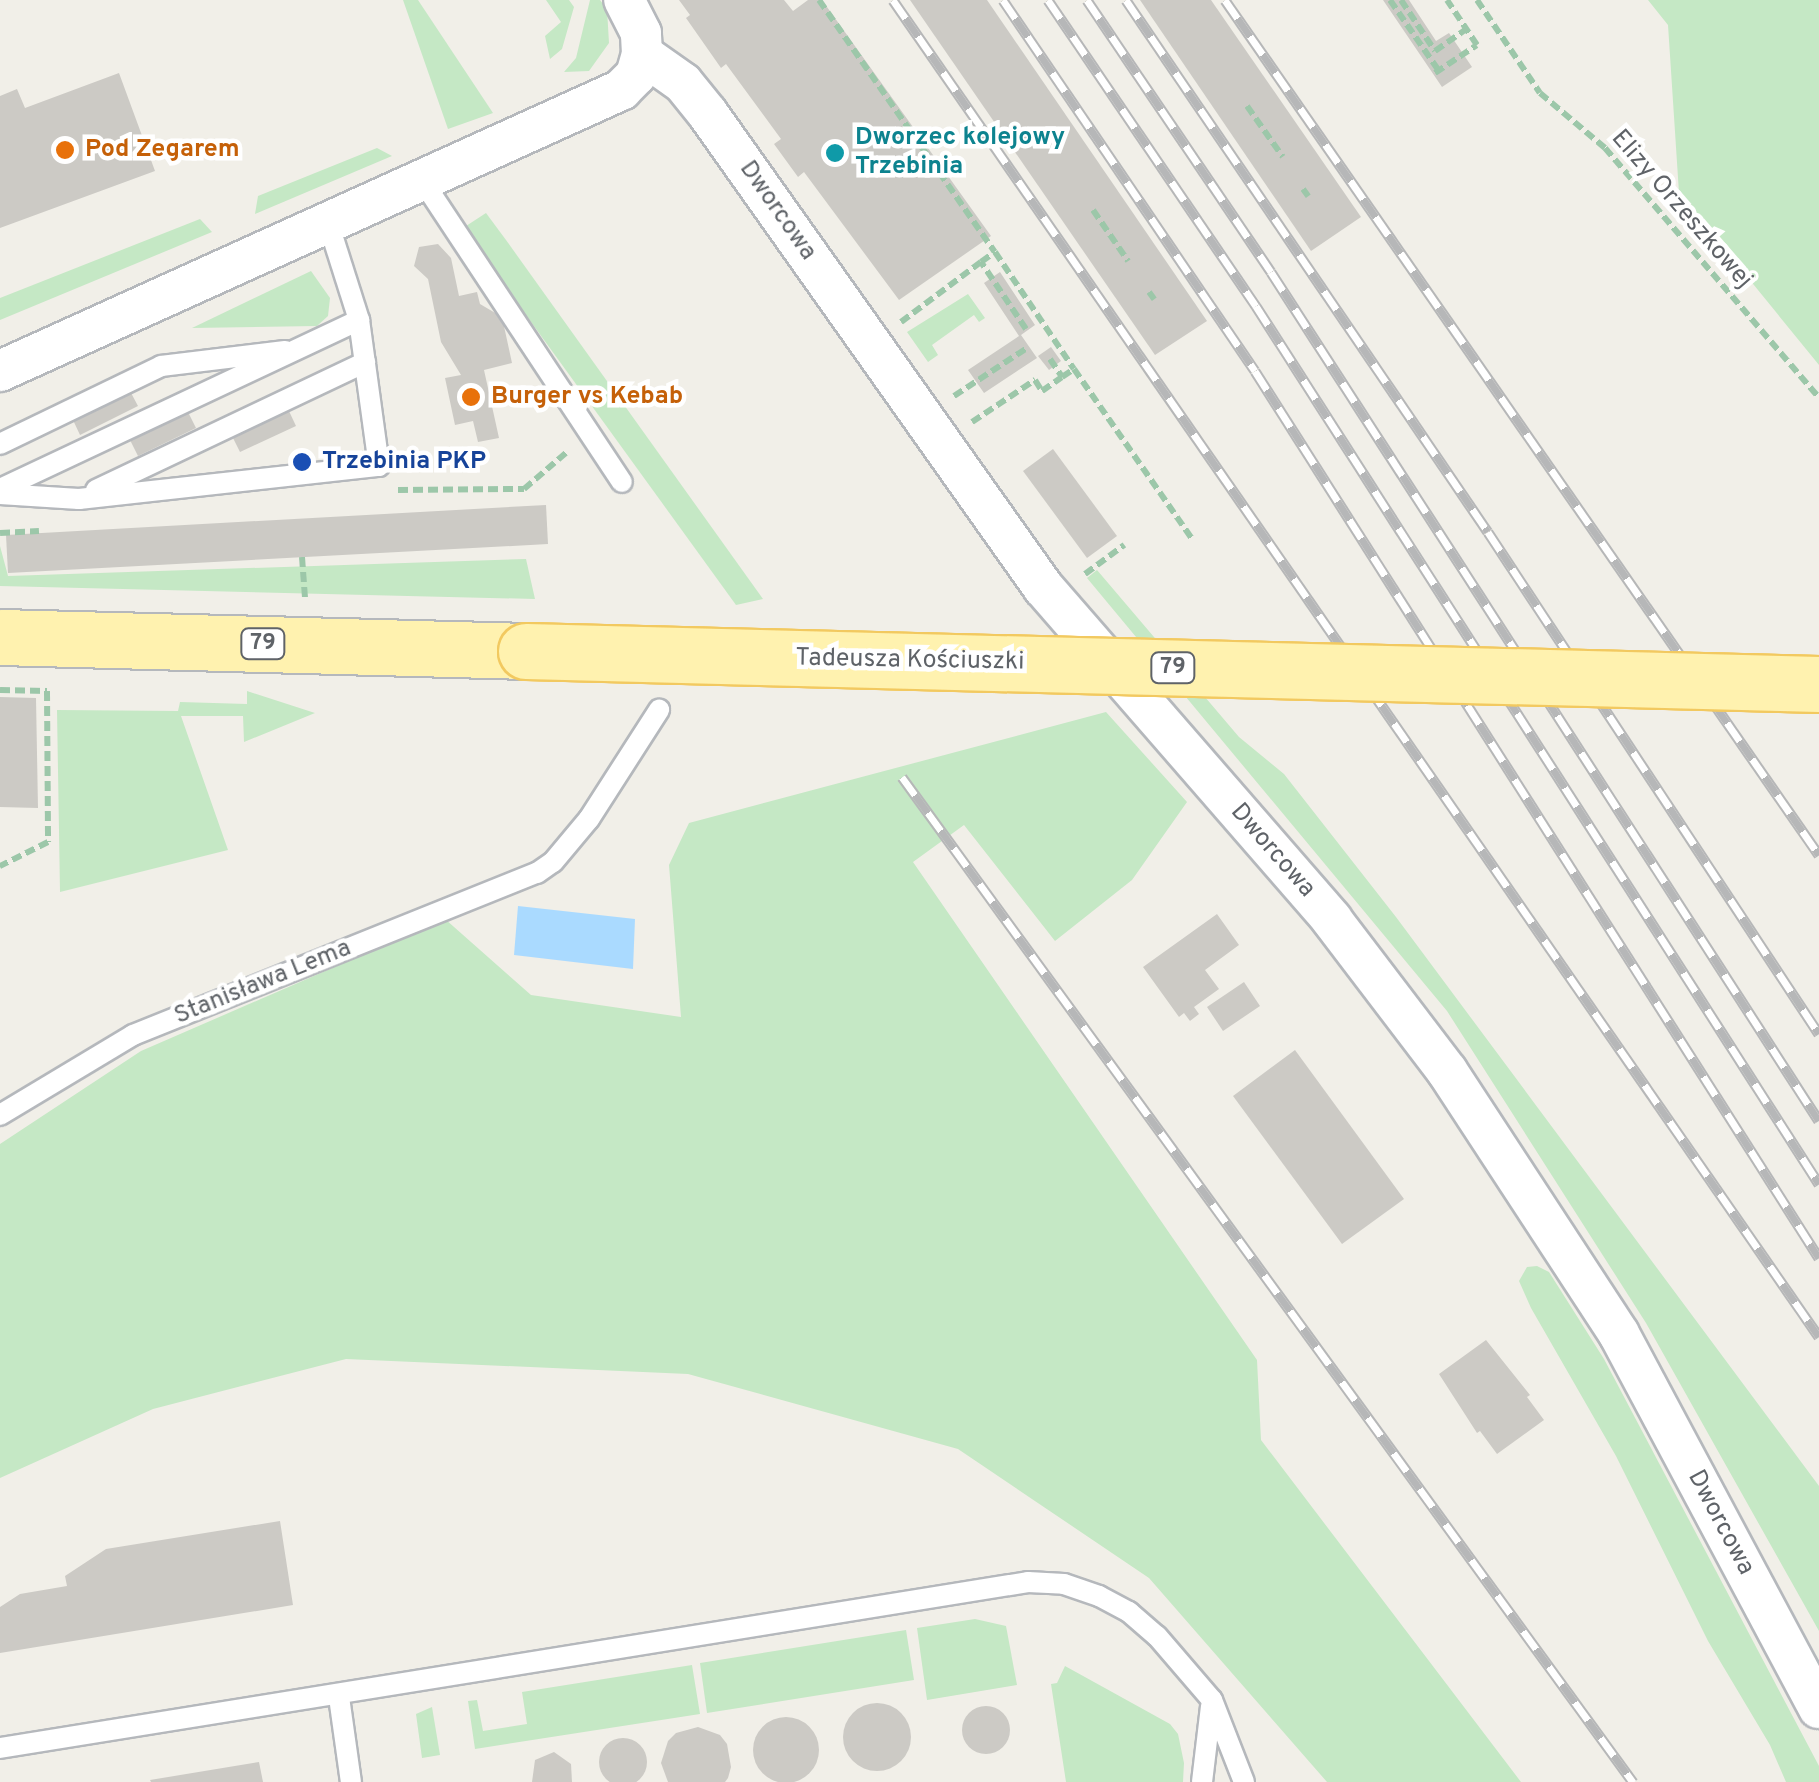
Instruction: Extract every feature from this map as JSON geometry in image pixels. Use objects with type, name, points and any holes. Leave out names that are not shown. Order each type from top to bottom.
[{"type":"main road","name":"Tadeusza Kościuszki","points":[[0,637],[1819,684]]},
{"type":"street","points":[[0,370],[620,90],[636,74],[642,54],[642,33],[624,0]]},
{"type":"street","name":"Dworcowa","points":[[642,54],[684,83],[708,114],[1022,560],[1332,920],[1448,1071],[1619,1334],[1819,1708]]},
{"type":"lane","points":[[422,180],[622,482]]},
{"type":"lane","points":[[0,491],[79,498],[379,466],[359,320],[328,222]]},
{"type":"lane","points":[[0,491],[359,320]]},
{"type":"lane","points":[[0,444],[161,366],[302,349]]},
{"type":"lane","points":[[79,498],[365,362]]},
{"type":"lane","name":"Stanisława Lema","points":[[0,1115],[133,1034],[536,873],[552,862],[589,818],[659,710]]},
{"type":"lane","points":[[0,1748],[1028,1582],[1064,1584],[1130,1612],[1190,1670],[1212,1700],[1244,1782]]},
{"type":"lane","points":[[339,1696],[351,1782]]},
{"type":"lane","points":[[1202,1782],[1212,1700]]},
{"type":"path","points":[[819,0],[1192,539]]},
{"type":"path","points":[[1390,0],[1437,72],[1478,46],[1447,0]]},
{"type":"path","points":[[1401,0],[1435,50],[1467,29]]},
{"type":"path","name":"Elizy Orzeszkowej","points":[[1477,0],[1540,93],[1604,148],[1819,398]]},
{"type":"path","points":[[1247,106],[1283,157]]},
{"type":"path","points":[[1093,210],[1128,261]]},
{"type":"path","points":[[892,329],[995,252]]},
{"type":"path","points":[[981,262],[1026,329]]},
{"type":"path","points":[[945,402],[1027,348]]},
{"type":"path","points":[[1050,358],[1062,376]]},
{"type":"path","points":[[963,428],[1035,380],[1042,390],[1074,369]]},
{"type":"path","points":[[1085,574],[1124,544]]},
{"type":"path","points":[[302,557],[306,604]]},
{"type":"path","points":[[0,690],[47,692],[48,824],[48,842],[0,866]]},
{"type":"green space","points":[[403,0],[418,0],[493,113],[448,129]]},
{"type":"green space","points":[[546,0],[569,0],[574,7],[562,49],[550,59],[545,36],[561,22]]},
{"type":"green space","points":[[590,0],[600,0],[607,9],[609,43],[589,71],[564,72],[576,58]]},
{"type":"green space","points":[[1648,0],[1819,0],[1819,365],[1679,193],[1668,25]]},
{"type":"green space","points":[[377,148],[392,156],[255,214],[258,196]]},
{"type":"green space","points":[[486,213],[763,599],[736,605],[463,228]]},
{"type":"green space","points":[[200,219],[212,232],[0,320],[0,298]]},
{"type":"green space","points":[[311,271],[330,298],[328,316],[317,326],[192,328]]},
{"type":"green space","points":[[968,294],[985,318],[979,322],[974,315],[932,345],[938,355],[928,362],[907,332]]},
{"type":"green space","points":[[0,546],[8,576],[526,559],[535,599],[0,586]]},
{"type":"green space","points":[[1097,570],[1239,737],[1284,774],[1396,917],[1819,1486],[1819,1631],[1646,1323],[1447,1011],[1087,578]]},
{"type":"green space","points":[[247,691],[315,713],[244,742],[243,716],[181,716],[228,850],[60,892],[57,710],[178,711],[180,702],[247,704]]},
{"type":"green space","points":[[1106,712],[1187,802],[1132,880],[1055,941],[964,825],[913,862],[1257,1360],[1261,1440],[1521,1782],[1327,1782],[1149,1578],[958,1449],[688,1374],[346,1359],[153,1409],[0,1478],[0,1144],[141,1051],[445,919],[531,995],[681,1017],[669,865],[689,823]]},
{"type":"green space","points":[[1537,1266],[1549,1272],[1604,1359],[1819,1766],[1819,1782],[1786,1782],[1770,1745],[1708,1641],[1616,1456],[1531,1308],[1519,1281],[1527,1267]]},
{"type":"green space","points":[[975,1619],[1006,1626],[1017,1685],[927,1700],[917,1628]]},
{"type":"green space","points":[[906,1630],[914,1680],[707,1713],[700,1663]]},
{"type":"green space","points":[[692,1665],[700,1714],[475,1749],[468,1701],[477,1700],[483,1731],[527,1724],[522,1692]]},
{"type":"green space","points":[[1065,1666],[1170,1724],[1178,1734],[1183,1782],[1066,1782],[1051,1684],[1057,1683]]},
{"type":"green space","points":[[432,1707],[440,1755],[422,1758],[416,1714]]},
{"type":"water","points":[[518,906],[635,919],[633,969],[514,955]]},
{"type":"building","name":"Dworzec kolejowy Trzebinia","points":[[679,0],[784,0],[793,11],[808,0],[822,0],[991,236],[899,300],[804,172],[798,177],[774,144],[781,139],[726,64],[721,68],[686,18],[690,15]]},
{"type":"building","points":[[910,0],[987,0],[1207,321],[1155,355]]},
{"type":"building","points":[[1140,0],[1211,0],[1361,217],[1311,251]]},
{"type":"building","points":[[1383,0],[1409,0],[1436,41],[1449,33],[1472,67],[1442,87]]},
{"type":"building","points":[[119,73],[155,171],[0,228],[0,96],[17,89],[25,108]]},
{"type":"building","points":[[438,244],[451,258],[459,296],[477,292],[480,304],[502,317],[512,363],[484,370],[499,438],[478,442],[473,421],[455,425],[445,378],[461,375],[441,342],[428,279],[414,266],[419,247]]},
{"type":"building","points":[[1000,272],[1035,325],[1021,335],[1037,358],[984,393],[968,370],[1019,336],[984,283]]},
{"type":"building","points":[[1051,347],[1061,361],[1049,370],[1038,356]]},
{"type":"building","points":[[130,391],[138,406],[80,435],[73,420]]},
{"type":"building","points":[[288,409],[296,426],[240,452],[232,436]]},
{"type":"building","points":[[188,412],[196,428],[138,456],[130,440]]},
{"type":"building","points":[[1053,449],[1117,536],[1087,558],[1023,471]]},
{"type":"building","points":[[546,505],[548,544],[8,573],[6,535]]},
{"type":"building","points":[[0,697],[36,698],[38,808],[0,807]]},
{"type":"building","points":[[1217,914],[1239,945],[1205,970],[1219,989],[1194,1007],[1199,1014],[1190,1021],[1184,1013],[1179,1017],[1143,967]]},
{"type":"building","points":[[1244,982],[1260,1006],[1223,1031],[1207,1007]]},
{"type":"building","points":[[1295,1050],[1404,1199],[1342,1244],[1233,1096]]},
{"type":"building","points":[[1486,1340],[1530,1395],[1527,1397],[1544,1420],[1497,1454],[1480,1431],[1477,1433],[1439,1374]]},
{"type":"building","points":[[280,1521],[293,1605],[0,1653],[0,1607],[20,1594],[67,1586],[65,1576],[106,1549]]},
{"type":"building","points":[[877,1703],[901,1713],[911,1737],[901,1761],[877,1771],[853,1761],[843,1737],[853,1713]]},
{"type":"building","points":[[986,1706],[1003,1713],[1010,1730],[1003,1747],[986,1754],[969,1747],[962,1730],[969,1713]]},
{"type":"building","points":[[786,1717],[809,1727],[819,1750],[809,1773],[786,1783],[763,1773],[753,1750],[763,1727]]},
{"type":"building","points":[[698,1727],[720,1735],[727,1744],[731,1767],[728,1778],[725,1782],[668,1782],[661,1763],[668,1741],[676,1733]]},
{"type":"building","points":[[623,1738],[640,1745],[647,1762],[640,1779],[623,1786],[606,1779],[599,1762],[606,1745]]},
{"type":"building","points":[[554,1752],[571,1764],[572,1782],[532,1782],[535,1760]]},
{"type":"building","points":[[259,1762],[263,1782],[150,1780]]},
{"type":"railway","points":[[893,0],[1819,1337]]},
{"type":"railway","points":[[1003,0],[1255,371],[1819,1258]]},
{"type":"railway","points":[[1048,0],[1256,306],[1819,1184]]},
{"type":"railway","points":[[1087,0],[1271,272],[1819,1121]]},
{"type":"railway","points":[[1126,0],[1488,532],[1819,1034]]},
{"type":"railway","points":[[1225,0],[1819,855]]},
{"type":"railway","points":[[902,777],[1633,1782]]},
{"type":"place","name":"Pod Zegarem","points":[[65,150]]},
{"type":"place","name":"Dworzec kolejowy Trzebinia","points":[[835,153]]},
{"type":"place","name":"Burger vs Kebab","points":[[471,397]]},
{"type":"place","name":"Trzebinia PKP","points":[[302,462]]}]
